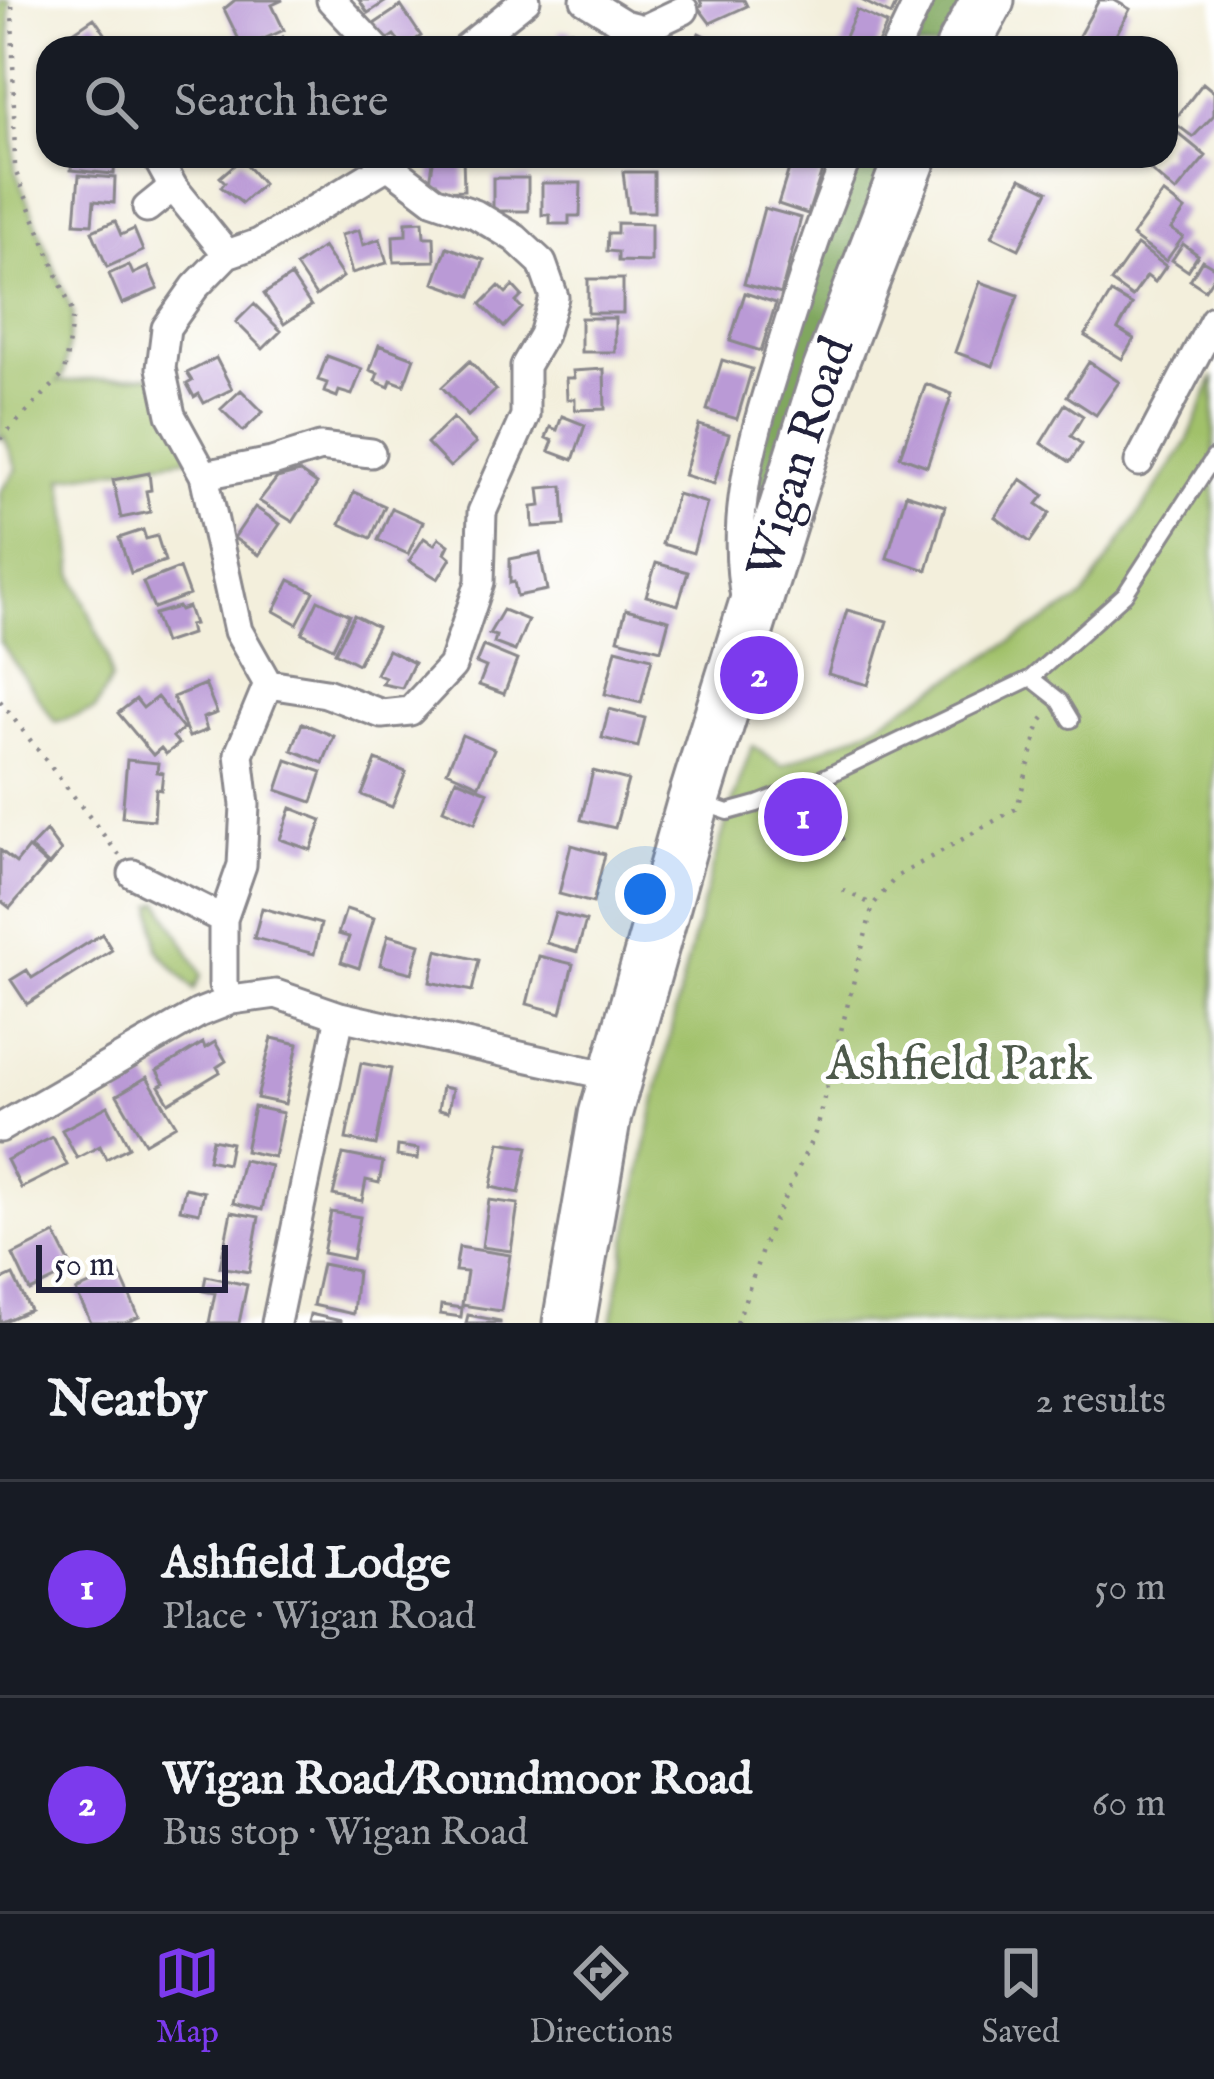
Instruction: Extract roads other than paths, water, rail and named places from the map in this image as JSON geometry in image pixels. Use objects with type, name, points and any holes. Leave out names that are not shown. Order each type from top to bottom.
[{"type":"highway","points":[[968,36],[988,0]]},
{"type":"highway","name":"Wigan Road","points":[[569,1323],[605,1115],[694,800],[826,377],[905,168]]},
{"type":"street","points":[[331,0],[365,36]]},
{"type":"street","points":[[481,36],[526,0]]},
{"type":"street","points":[[585,0],[642,36]]},
{"type":"street","points":[[902,36],[919,0]]},
{"type":"street","points":[[650,36],[684,10]]},
{"type":"street","points":[[163,168],[227,254]]},
{"type":"street","points":[[268,685],[238,631],[204,476],[171,415],[161,368],[166,328],[195,286],[227,254],[259,243],[379,168]]},
{"type":"street","points":[[268,685],[326,693],[382,714],[410,711],[452,666],[480,581],[482,512],[525,416],[525,366],[543,335],[554,297],[542,263],[515,238],[475,214],[434,200],[398,168]]},
{"type":"street","points":[[749,619],[738,564],[744,480],[799,293],[844,168]]},
{"type":"street","points":[[147,208],[173,187]]},
{"type":"street","points":[[1139,462],[1214,320]]},
{"type":"street","points":[[204,476],[320,447],[370,453]]},
{"type":"street","points":[[232,1000],[223,986],[223,919],[242,866],[245,805],[238,754],[268,685]]},
{"type":"street","points":[[134,874],[223,919]]},
{"type":"street","points":[[0,1128],[199,1013],[232,1000],[276,994],[340,1016],[615,1077]]},
{"type":"street","points":[[276,1323],[340,1016]]},
{"type":"lane","points":[[694,800],[728,812],[757,804],[814,782],[1030,678],[1125,594],[1214,457]]},
{"type":"lane","points":[[1030,678],[1059,700],[1071,720]]},
{"type":"place","name":"Wigan Road/Roundmoor Road","points":[[759,675]]},
{"type":"place","name":"Ashfield Lodge","points":[[803,817]]},
{"type":"park label","name":"Ashfield Park","points":[[959,1066]]}]
